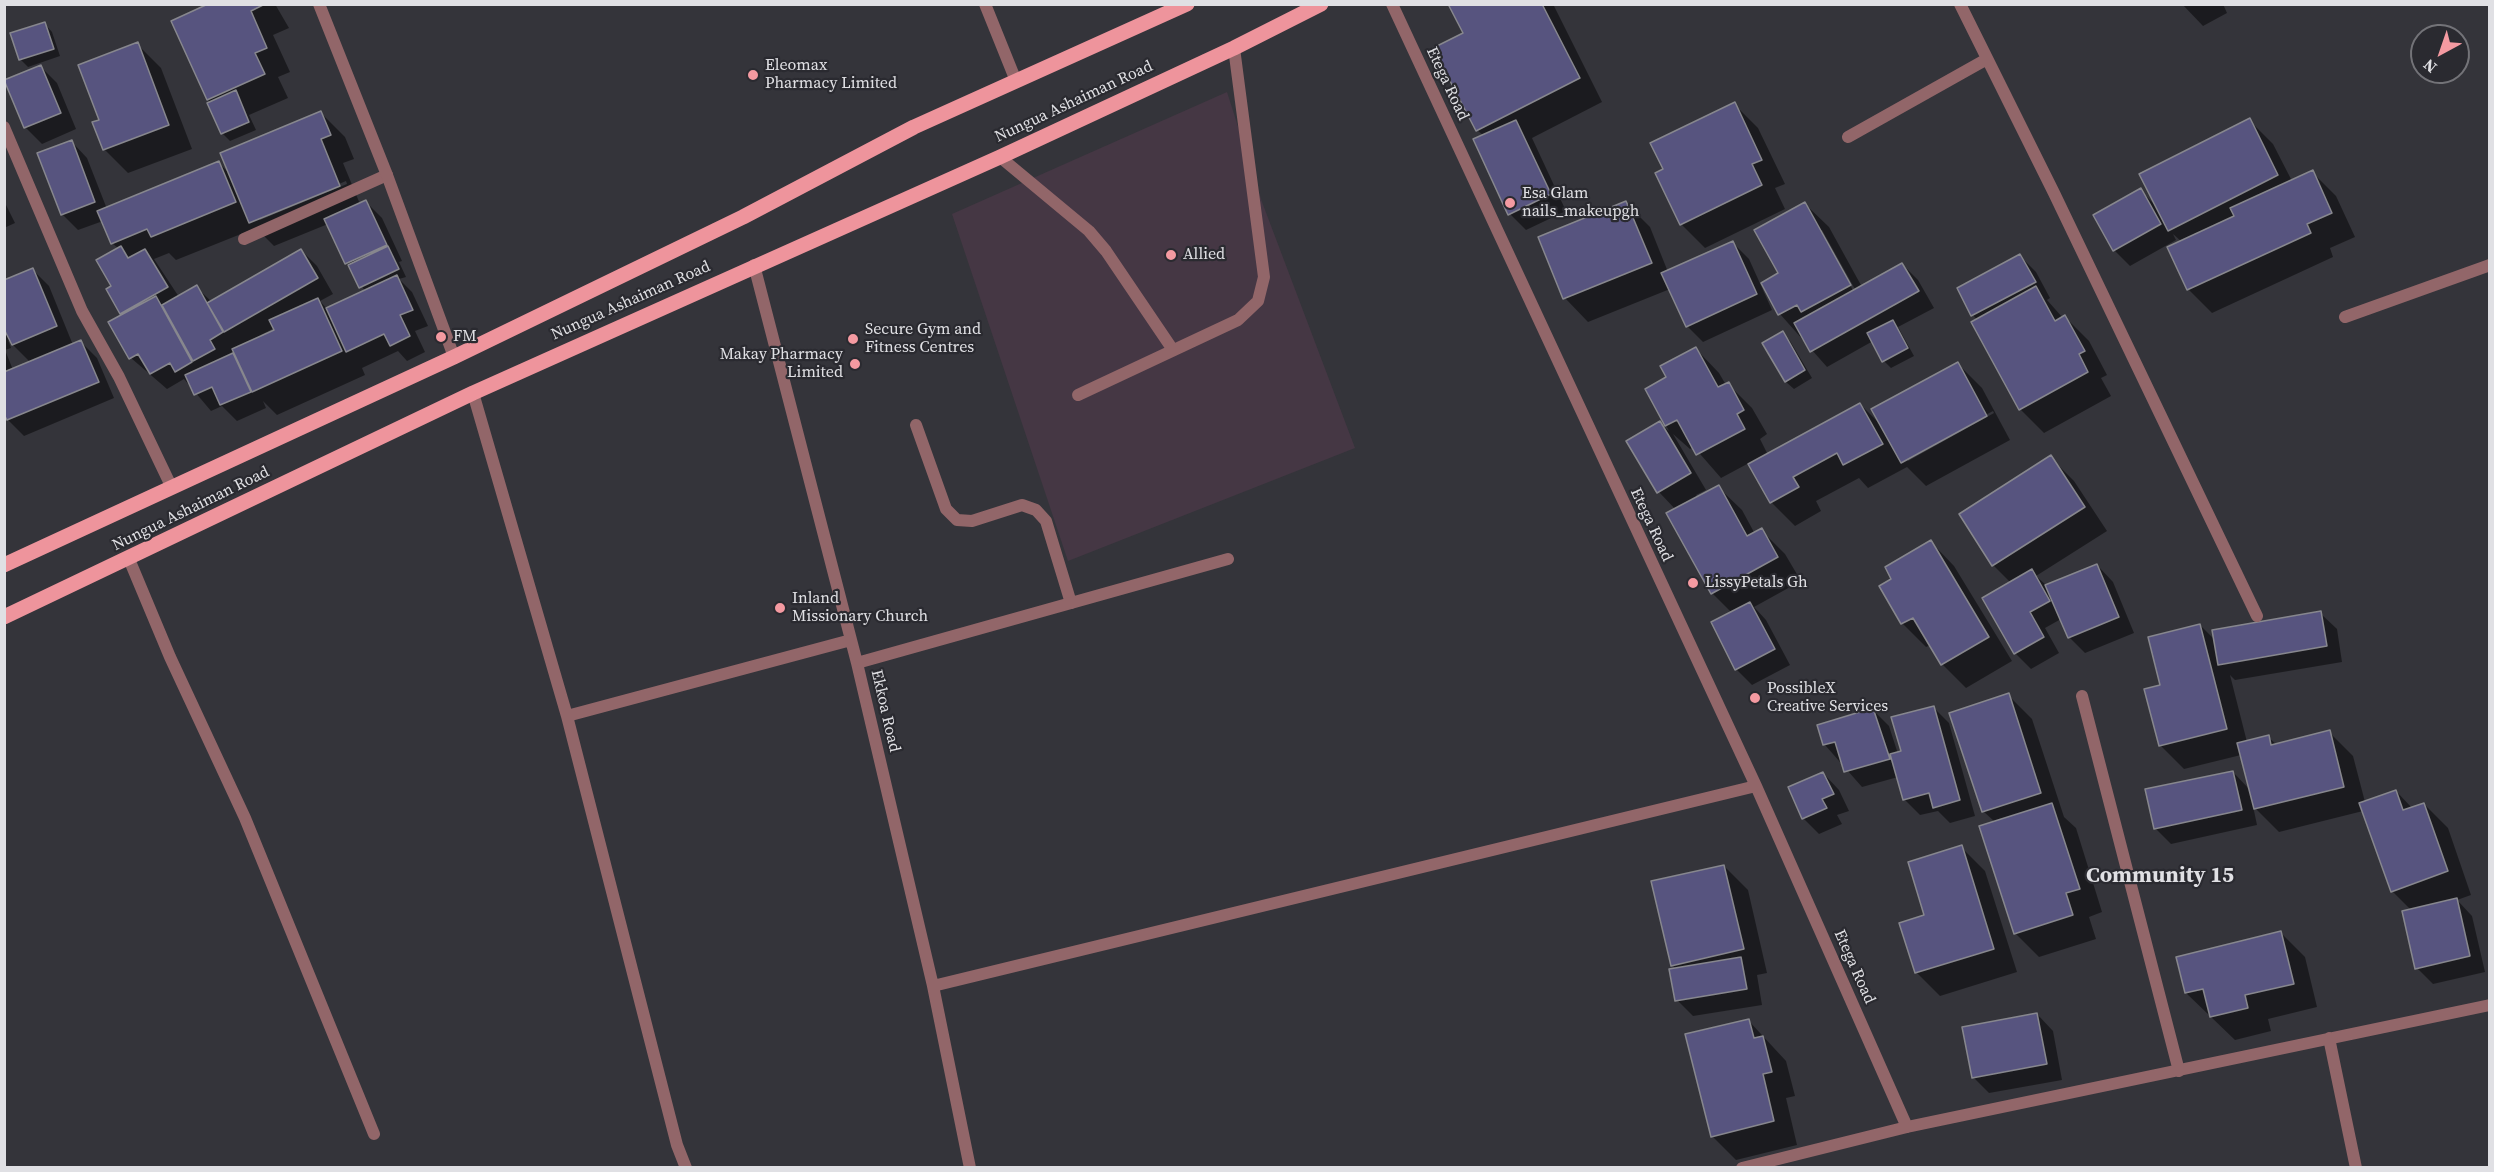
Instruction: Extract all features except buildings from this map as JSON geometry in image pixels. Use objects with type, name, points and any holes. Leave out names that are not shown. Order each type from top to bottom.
[{"type":"main road","name":"Nungua Ashaiman Road","points":[[4,565],[454,357],[743,217],[914,128],[1187,4]]},
{"type":"main road","name":"Nungua Ashaiman Road","points":[[4,617],[473,393],[754,265],[1000,157],[1234,48],[1321,4]]},
{"type":"street","points":[[319,4],[387,175],[454,357]]},
{"type":"street","points":[[985,4],[1016,81]]},
{"type":"street","name":"Etega Road","points":[[1392,4],[1756,786],[1907,1127]]},
{"type":"street","points":[[1960,4],[2257,616]]},
{"type":"street","points":[[1078,395],[1238,320],[1258,301],[1264,277],[1234,48]]},
{"type":"street","points":[[1848,137],[1987,59]]},
{"type":"street","points":[[4,127],[82,311],[119,377],[172,488]]},
{"type":"street","points":[[1000,157],[1089,231],[1173,350]]},
{"type":"street","points":[[244,239],[387,175]]},
{"type":"street","name":"Ekkoa Road","points":[[754,265],[851,640],[933,986],[970,1167]]},
{"type":"street","points":[[2345,317],[2490,265]]},
{"type":"street","points":[[473,393],[567,716],[677,1144],[686,1167]]},
{"type":"street","points":[[916,425],[946,509],[957,520],[972,521],[1022,505],[1036,510],[1046,521],[1071,603]]},
{"type":"street","points":[[856,663],[1228,558]]},
{"type":"street","points":[[129,559],[170,657],[245,818],[374,1134]]},
{"type":"street","points":[[567,716],[851,640]]},
{"type":"street","points":[[2082,696],[2179,1071]]},
{"type":"street","points":[[933,986],[1756,786]]},
{"type":"street","points":[[1742,1167],[1907,1127],[2490,1005]]},
{"type":"street","points":[[2329,1038],[2356,1167]]},
{"type":"shaded area","points":[[1227,92],[1262,202],[1355,448],[1068,561],[952,214]]},
{"type":"place","name":"Eleomax Pharmacy Limited","points":[[753,75]]},
{"type":"place","name":"Esa Glam nails_makeupgh","points":[[1510,203]]},
{"type":"place","name":"Allied","points":[[1171,255]]},
{"type":"place","name":"FM","points":[[441,337]]},
{"type":"place","name":"Secure Gym and Fitness Centres","points":[[853,339]]},
{"type":"place","name":"Makay Pharmacy Limited","points":[[855,364]]},
{"type":"place","name":"LissyPetals Gh","points":[[1693,583]]},
{"type":"place","name":"Inland Missionary Church","points":[[780,608]]},
{"type":"place","name":"PossibleX Creative Services","points":[[1755,698]]},
{"type":"district","name":"Community 15","points":[[2160,876]]}]
